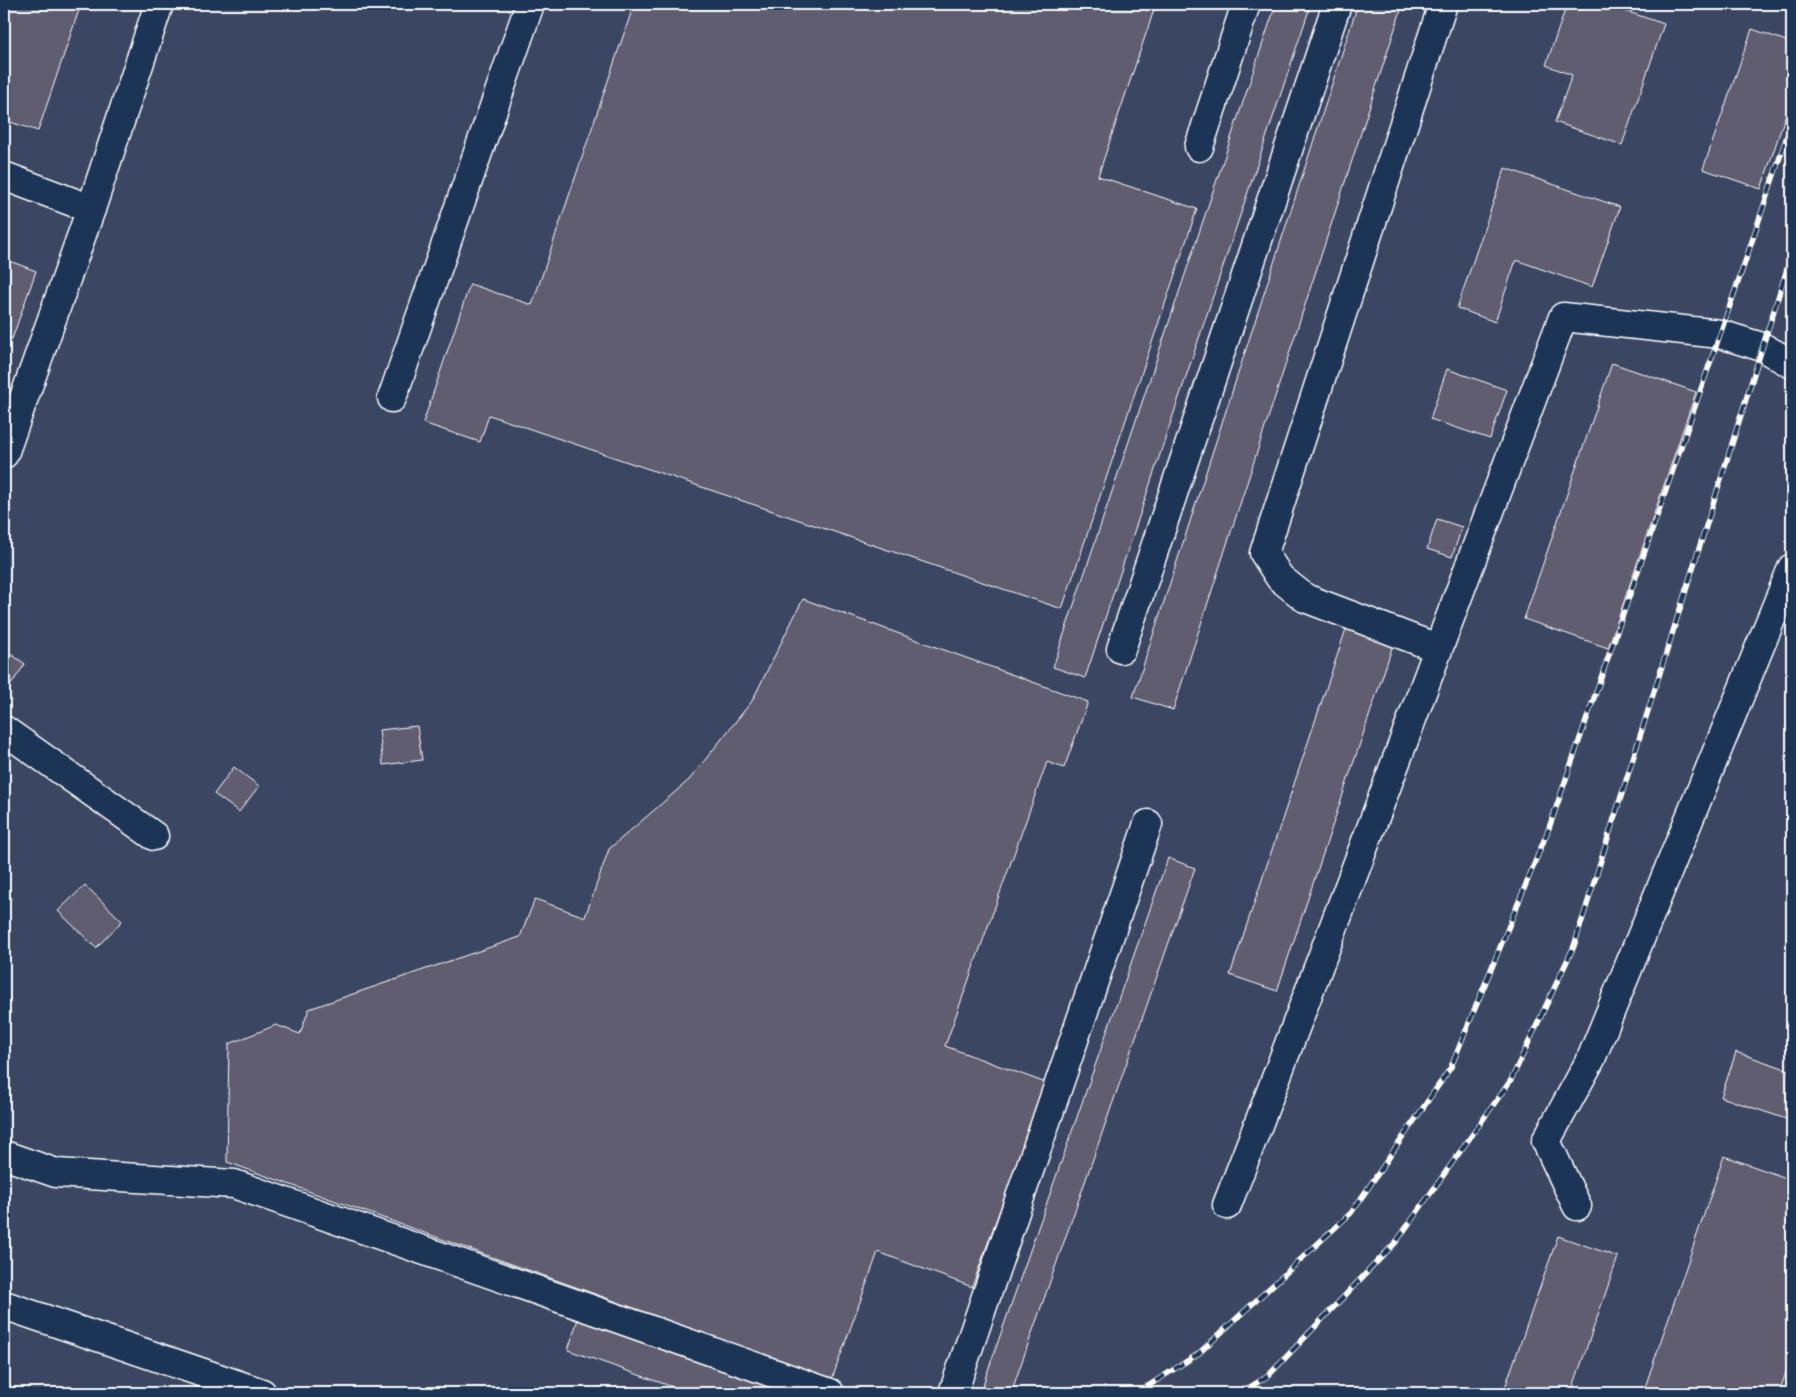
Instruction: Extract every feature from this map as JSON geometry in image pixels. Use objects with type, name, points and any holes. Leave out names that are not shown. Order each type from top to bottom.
[{"type":"street","points":[[4,454],[91,209],[159,4]]},
{"type":"street","points":[[392,398],[530,4]]},
{"type":"street","points":[[1199,146],[1246,4]]},
{"type":"street","points":[[1121,649],[1337,4]]},
{"type":"street","points":[[1437,648],[1304,598],[1280,578],[1264,553],[1444,4]]},
{"type":"street","points":[[4,176],[91,209]]},
{"type":"street","points":[[1227,1205],[1310,992],[1437,648],[1563,317],[1720,334],[1762,347],[1792,364]]},
{"type":"street","points":[[1577,1206],[1546,1141],[1590,1059],[1792,568]]},
{"type":"street","points":[[4,730],[154,836]]},
{"type":"street","points":[[953,1393],[1148,824]]},
{"type":"street","points":[[4,1155],[56,1174],[234,1184],[830,1393]]},
{"type":"street","points":[[4,1305],[262,1393]]},
{"type":"shaded area","points":[[4,4],[1792,4],[1792,1393],[4,1393]]},
{"type":"building","points":[[4,4],[81,4],[38,131],[4,120]]},
{"type":"building","points":[[634,4],[1156,4],[1098,176],[1197,209],[1062,609],[489,415],[480,442],[423,423],[470,284],[532,305]]},
{"type":"building","points":[[1276,4],[1311,4],[1085,678],[1053,667]]},
{"type":"building","points":[[1358,4],[1403,4],[1173,710],[1133,697]]},
{"type":"building","points":[[1567,4],[1605,4],[1664,24],[1622,145],[1555,122],[1572,75],[1546,65]]},
{"type":"building","points":[[1752,29],[1792,43],[1792,96],[1761,189],[1703,169]]},
{"type":"building","points":[[1505,168],[1620,207],[1592,287],[1516,260],[1495,322],[1457,308]]},
{"type":"building","points":[[4,259],[36,271],[12,339],[4,336]]},
{"type":"building","points":[[1612,363],[1696,392],[1608,648],[1524,619]]},
{"type":"building","points":[[1447,369],[1507,390],[1490,439],[1430,419]]},
{"type":"building","points":[[1437,519],[1462,527],[1452,557],[1427,549]]},
{"type":"building","points":[[803,599],[1088,702],[1064,768],[1047,762],[945,1046],[1046,1083],[972,1287],[878,1252],[832,1379],[227,1162],[229,1044],[276,1025],[300,1034],[309,1009],[520,937],[535,899],[585,917],[609,849],[689,780],[752,701]]},
{"type":"building","points":[[1346,629],[1393,645],[1277,991],[1230,975]]},
{"type":"building","points":[[4,649],[25,664],[4,695]]},
{"type":"building","points":[[417,726],[422,760],[383,765],[379,730]]},
{"type":"building","points":[[234,767],[259,786],[239,812],[214,794]]},
{"type":"building","points":[[1168,858],[1195,868],[1011,1393],[980,1393]]},
{"type":"building","points":[[85,885],[122,921],[96,948],[58,911]]},
{"type":"building","points":[[1736,1052],[1792,1071],[1792,1121],[1721,1097]]},
{"type":"building","points":[[1724,1156],[1792,1180],[1792,1355],[1779,1393],[1643,1393]]},
{"type":"building","points":[[1558,1236],[1618,1257],[1571,1393],[1503,1393]]},
{"type":"building","points":[[578,1319],[789,1393],[690,1393],[568,1350]]},
{"type":"railway","points":[[1137,1393],[1198,1354],[1351,1213],[1451,1067],[1549,828],[1792,121]]},
{"type":"railway","points":[[1240,1393],[1268,1376],[1396,1242],[1511,1080],[1574,946],[1792,253]]}]
